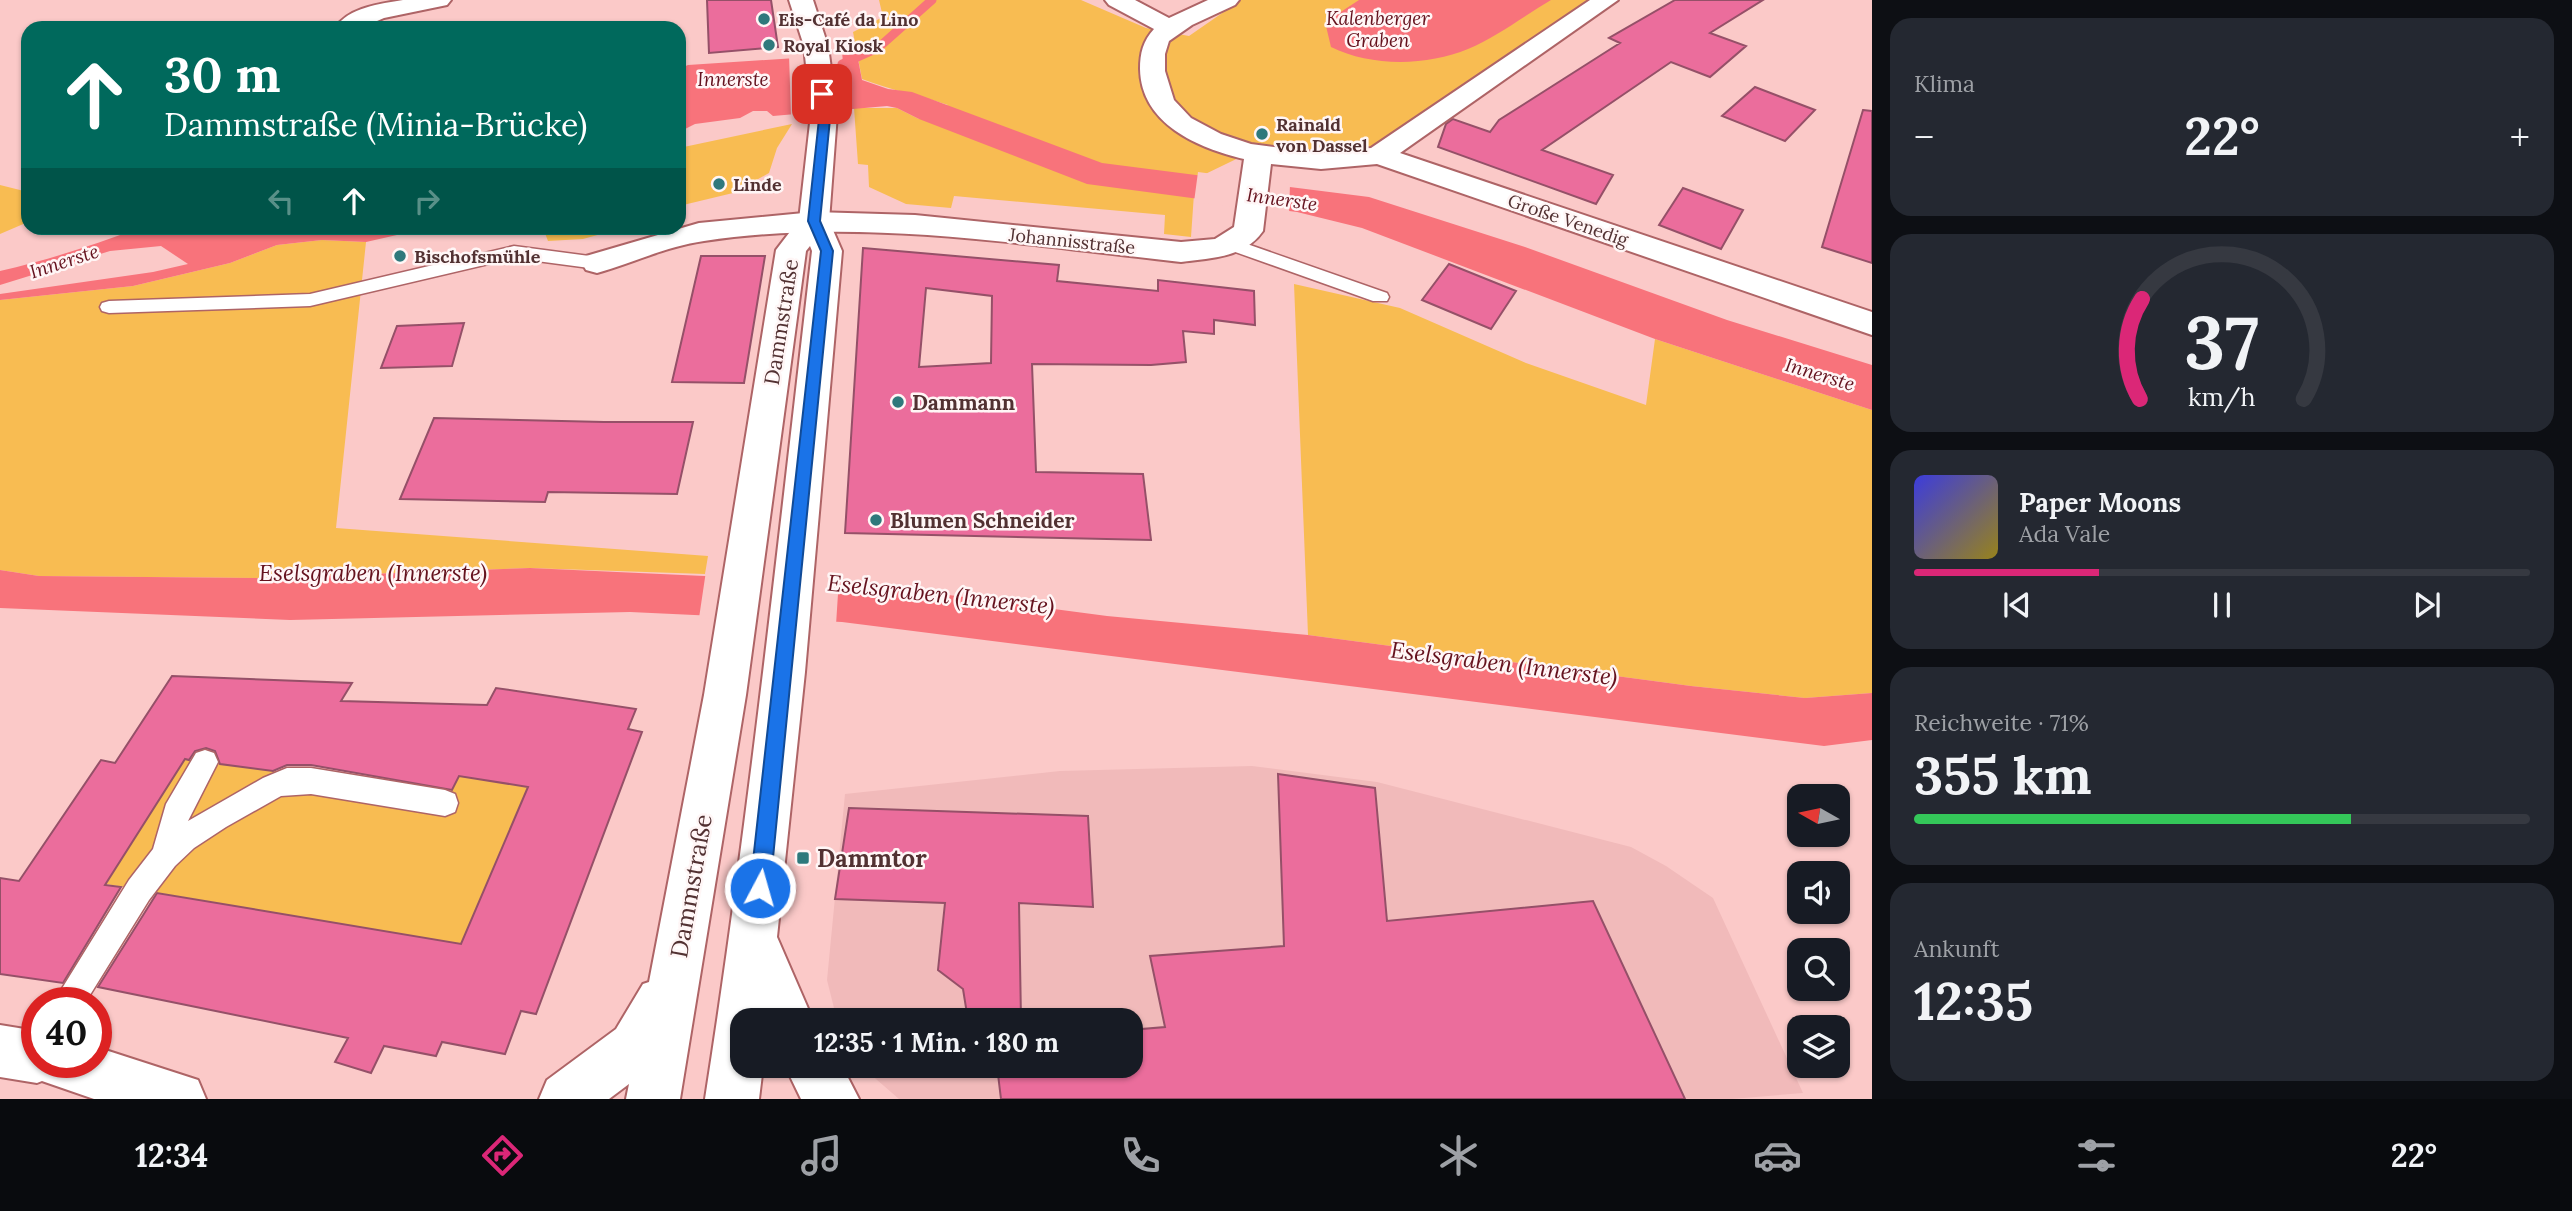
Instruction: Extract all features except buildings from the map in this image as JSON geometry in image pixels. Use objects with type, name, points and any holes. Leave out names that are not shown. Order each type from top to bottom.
[{"type":"street","points":[[353,21],[439,0]]},
{"type":"street","name":"Dammstraße","points":[[754,941],[827,251],[814,221],[824,114],[817,53],[801,0]]},
{"type":"street","points":[[1117,0],[1171,28],[1227,0]]},
{"type":"street","points":[[1379,155],[1606,0]]},
{"type":"street","name":"Große Venedig","points":[[1171,28],[1157,40],[1154,48],[1153,86],[1160,100],[1169,112],[1194,133],[1257,161],[1346,160],[1379,155],[1872,324]]},
{"type":"street","points":[[1240,235],[1257,161]]},
{"type":"street","points":[[597,263],[699,232],[814,221]]},
{"type":"street","name":"Dammstraße","points":[[653,1099],[728,672],[791,250],[814,221]]},
{"type":"street","name":"Johannisstraße","points":[[814,221],[915,224],[1181,252],[1205,251],[1240,235]]},
{"type":"street","points":[[745,1008],[754,941]]},
{"type":"street","points":[[754,941],[782,1008]]},
{"type":"street","points":[[566,1099],[634,1047],[675,979]]},
{"type":"street","points":[[108,1078],[179,1099]]},
{"type":"street","points":[[732,1099],[735,1078]]},
{"type":"street","points":[[819,1078],[832,1099]]},
{"type":"lane","points":[[1240,235],[1380,297]]},
{"type":"lane","points":[[109,307],[310,300],[514,251],[597,263]]},
{"type":"lane","points":[[165,856],[176,813],[205,762]]},
{"type":"lane","points":[[78,987],[139,890],[165,856],[184,839],[216,818],[287,782],[310,780],[445,803]]},
{"type":"shaded area","points":[[879,0],[1081,0],[1146,28],[1189,36],[1241,0],[1602,0],[1377,153],[1345,156],[1257,149],[1195,179],[1191,237],[1164,234],[1165,215],[954,196],[951,208],[906,204],[869,187],[868,165],[858,164],[854,108],[897,108],[919,119],[948,105],[862,79],[853,32],[883,17]]},
{"type":"shaded area","points":[[792,124],[777,148],[769,173],[733,193],[686,204],[686,147]]},
{"type":"shaded area","points":[[0,185],[21,190],[21,225],[0,234]]},
{"type":"shaded area","points":[[546,235],[598,235],[583,239],[548,241]]},
{"type":"shaded area","points":[[322,240],[366,242],[336,528],[708,556],[705,574],[529,568],[263,578],[39,576],[0,570],[0,300],[133,286],[230,263],[277,245]]},
{"type":"shaded area","points":[[1294,284],[1400,308],[1526,363],[1646,405],[1655,339],[1872,410],[1872,693],[1805,698],[1691,686],[1308,635]]},
{"type":"shaded area","points":[[185,759],[449,794],[459,776],[542,789],[522,800],[461,944],[106,884]]},
{"type":"shaded area","points":[[1252,766],[1377,782],[1631,847],[1666,866],[1713,898],[1787,1058],[1787,1078],[1796,1078],[1803,1093],[1732,1099],[899,1099],[875,1078],[1143,1078],[1143,1008],[834,1008],[827,980],[845,794],[1060,771]]},
{"type":"water","name":"Kalenberger Graben","points":[[1359,0],[1551,0],[1468,49],[1435,59],[1399,62],[1364,58],[1331,47],[1326,26],[1333,17]]},
{"type":"water","name":"Innerste","points":[[857,54],[862,80],[888,89],[912,92],[1102,163],[1369,197],[1525,247],[1727,320],[1872,365],[1872,410],[1655,339],[1362,228],[1297,212],[1087,184],[897,108],[887,106],[773,116],[767,111],[753,111],[740,118],[695,124],[686,128],[688,65]]},
{"type":"water","name":"Innerste","points":[[119,235],[397,235],[366,242],[322,240],[277,245],[230,263],[133,286],[0,300],[0,294],[153,272],[188,264],[161,246],[110,251],[0,285],[0,271],[71,252]]},
{"type":"water","name":"Eselsgraben (Innerste)","points":[[530,568],[859,583],[1107,616],[1308,635],[1691,686],[1805,698],[1872,693],[1872,740],[1824,746],[842,622],[630,612],[290,620],[0,608],[0,570],[39,576],[263,578]]},
{"type":"pier","points":[[842,51],[847,112],[791,117],[789,55]]},
{"type":"pier","points":[[1198,172],[1290,184],[1289,215],[1194,202]]},
{"type":"pier","points":[[706,571],[839,578],[836,625],[699,618]]},
{"type":"waterway","points":[[842,64],[878,48],[932,0]]},
{"type":"place","name":"Eis-Café da Lino","points":[[764,19]]},
{"type":"place","name":"Royal Kiosk","points":[[769,45]]},
{"type":"place","name":"Rainald von Dassel","points":[[1262,134]]},
{"type":"place","name":"Linde","points":[[719,184]]},
{"type":"place","name":"Bischofsmühle","points":[[400,256]]},
{"type":"place","name":"Dammann","points":[[898,402]]},
{"type":"place","name":"Blumen Schneider","points":[[876,520]]},
{"type":"place","name":"Dammtor","points":[[803,858]]},
{"type":"route","points":[[760,888],[827,251],[814,221],[824,119],[822,94]]}]
